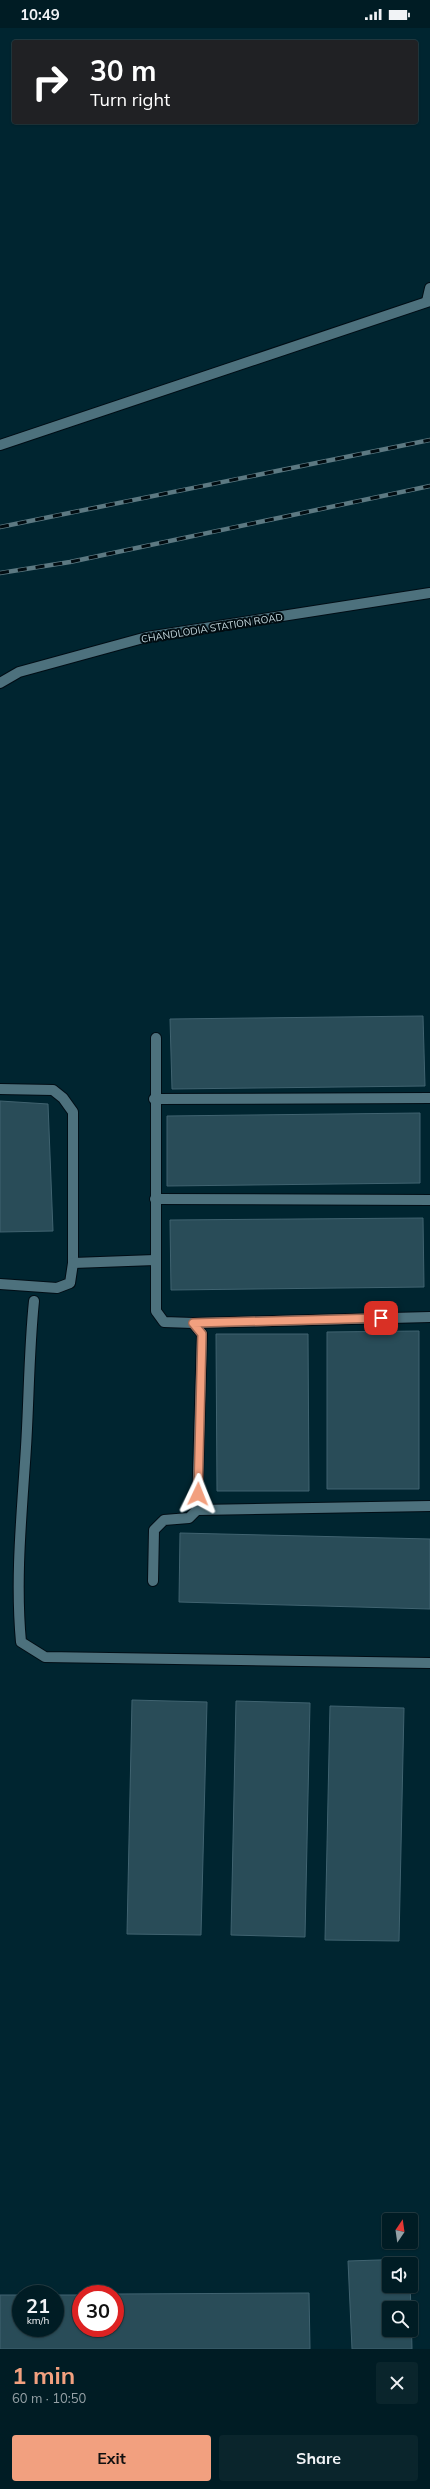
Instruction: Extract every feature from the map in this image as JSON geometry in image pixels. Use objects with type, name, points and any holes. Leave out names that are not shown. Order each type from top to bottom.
[{"type":"street","points":[[0,445],[428,301],[430,288]]},
{"type":"street","name":"CHANDLODIA STATION ROAD","points":[[0,683],[18,672],[147,637],[430,593]]},
{"type":"street","points":[[156,1038],[154,1099],[156,1311],[164,1322],[193,1323],[430,1317]]},
{"type":"street","points":[[0,1089],[53,1090],[63,1098],[73,1112],[73,1263],[70,1283],[57,1288],[0,1284]]},
{"type":"street","points":[[154,1099],[430,1098]]},
{"type":"street","points":[[155,1199],[430,1200]]},
{"type":"street","points":[[73,1263],[155,1260]]},
{"type":"street","points":[[34,1301],[30,1338],[20,1548],[18,1609],[21,1642],[45,1657],[430,1663]]},
{"type":"street","points":[[153,1581],[154,1530],[164,1520],[189,1518],[197,1510],[202,1334],[193,1323]]},
{"type":"street","points":[[197,1510],[430,1506]]},
{"type":"building","points":[[423,1016],[425,1086],[172,1089],[170,1019]]},
{"type":"building","points":[[0,1101],[48,1104],[53,1231],[0,1232]]},
{"type":"building","points":[[420,1113],[420,1183],[167,1186],[167,1116]]},
{"type":"building","points":[[423,1218],[424,1287],[171,1290],[170,1220]]},
{"type":"building","points":[[419,1331],[419,1489],[327,1489],[327,1332]]},
{"type":"building","points":[[216,1334],[308,1334],[309,1491],[217,1491]]},
{"type":"building","points":[[180,1533],[430,1539],[430,1609],[179,1602]]},
{"type":"building","points":[[132,1700],[207,1702],[201,1935],[127,1934]]},
{"type":"building","points":[[236,1701],[310,1703],[305,1937],[231,1935]]},
{"type":"building","points":[[330,1706],[404,1708],[399,1941],[325,1940]]},
{"type":"building","points":[[382,2260],[382,2293],[410,2293],[411,2301],[382,2301],[382,2337],[412,2337],[412,2349],[352,2349],[348,2261]]},
{"type":"building","points":[[309,2293],[310,2349],[0,2349],[0,2295],[12,2295],[12,2337],[64,2337],[64,2295],[72,2295],[72,2337],[124,2337],[124,2294]]},
{"type":"railway","points":[[0,527],[430,440]]},
{"type":"railway","points":[[0,573],[70,562],[430,486]]},
{"type":"route","points":[[198,1494],[202,1334],[193,1323],[381,1318]]}]
